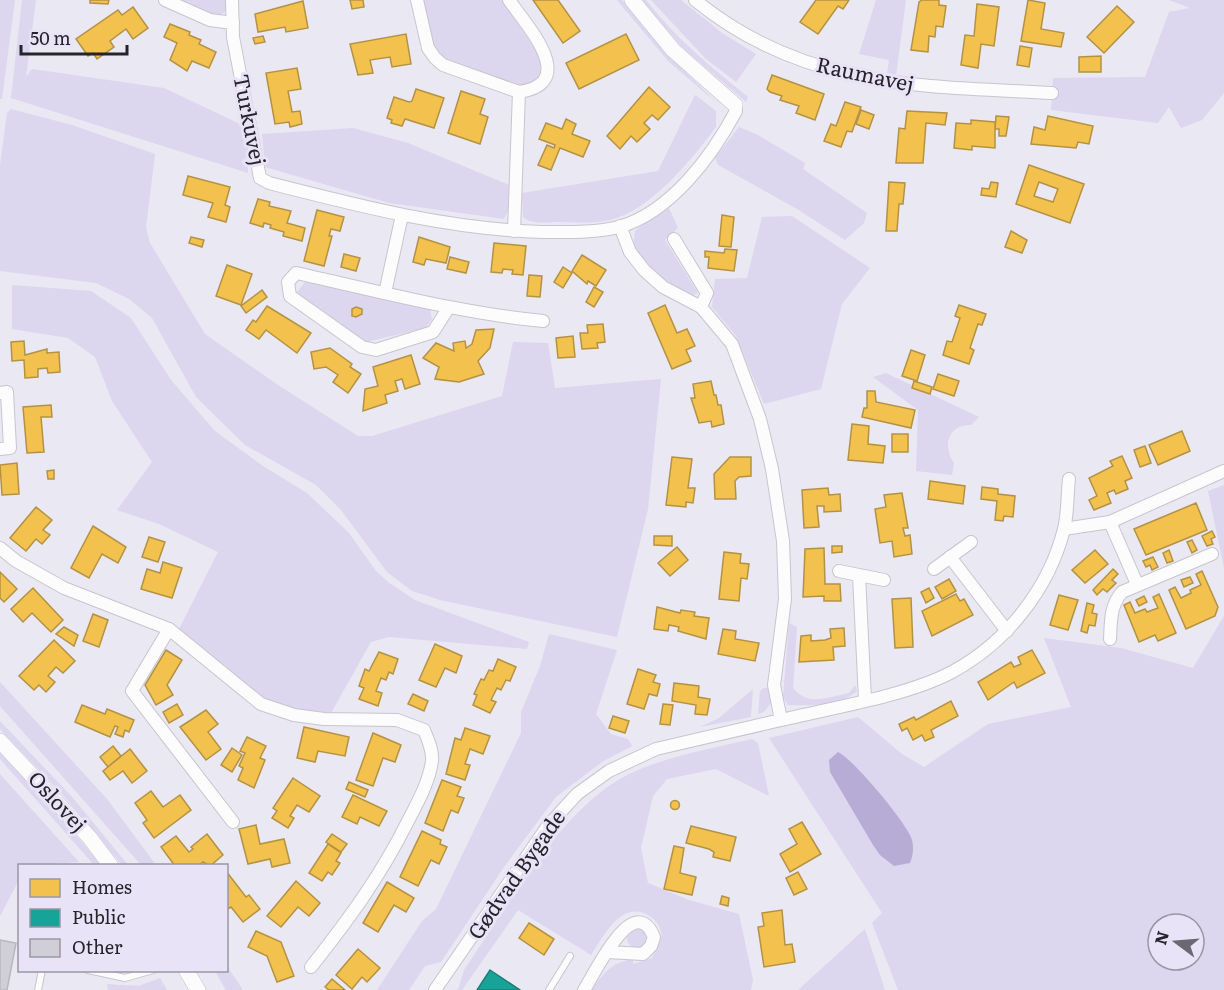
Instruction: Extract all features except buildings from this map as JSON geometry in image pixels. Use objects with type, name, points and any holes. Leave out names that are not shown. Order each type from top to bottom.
[{"type":"street","points":[[165,0],[210,20],[233,24]]},
{"type":"street","name":"Turkuvej","points":[[232,0],[233,37],[260,178],[269,183],[402,215],[448,224],[514,231],[582,232],[620,226],[649,213],[672,195],[703,163],[729,124],[736,111],[735,105]]},
{"type":"street","points":[[417,0],[428,48],[443,65],[519,92],[531,90],[547,76],[549,66],[546,55],[509,0]]},
{"type":"street","points":[[632,0],[673,50],[735,105]]},
{"type":"street","name":"Raumavej","points":[[695,0],[764,46],[851,76],[913,86],[1052,93]]},
{"type":"street","points":[[514,231],[519,92]]},
{"type":"street","points":[[385,293],[402,215]]},
{"type":"street","points":[[620,226],[630,252],[644,270],[663,287],[701,307],[732,344],[760,419],[772,470],[783,542],[785,599],[774,685],[781,720]]},
{"type":"street","points":[[674,239],[707,292],[701,307]]},
{"type":"street","points":[[449,307],[433,332],[376,350],[362,346],[290,296],[288,282],[296,273],[449,307],[484,316],[543,321]]},
{"type":"street","points":[[0,393],[7,392],[10,448],[0,449]]},
{"type":"street","points":[[1064,529],[1110,522],[1224,471]]},
{"type":"street","name":"Gødvad Bygade","points":[[435,990],[548,827],[578,794],[609,771],[656,749],[919,686],[951,672],[1007,632],[1045,578],[1064,529],[1069,479]]},
{"type":"street","points":[[1110,522],[1137,584]]},
{"type":"street","points":[[933,569],[971,542]]},
{"type":"street","points":[[0,548],[16,561],[64,588],[169,629],[261,704],[294,715],[405,722],[424,730],[430,743],[432,759],[423,792],[391,856],[360,905],[311,967]]},
{"type":"street","points":[[1110,639],[1114,601],[1122,592],[1212,554]]},
{"type":"street","points":[[950,556],[1007,632]]},
{"type":"street","points":[[839,571],[884,580]]},
{"type":"street","points":[[859,575],[865,700]]},
{"type":"street","points":[[169,629],[132,691],[233,822]]},
{"type":"street","name":"Oslovej","points":[[0,741],[90,838],[110,864]]},
{"type":"street","points":[[584,990],[608,952]]},
{"type":"street","points":[[187,972],[198,990]]},
{"type":"lane","points":[[549,990],[570,956]]},
{"type":"lane","points":[[38,990],[42,972]]},
{"type":"lane","points":[[97,972],[125,978],[146,972]]},
{"type":"shaded area","points":[[0,0],[15,0],[2,99],[0,99]]},
{"type":"shaded area","points":[[22,0],[36,0],[26,77],[32,69],[164,88],[238,123],[248,154],[248,173],[11,98]]},
{"type":"shaded area","points":[[178,0],[227,0],[226,11],[219,16]]},
{"type":"shaded area","points":[[422,0],[502,0],[541,58],[540,76],[527,86],[520,87],[450,62],[431,42]]},
{"type":"shaded area","points":[[617,0],[622,0],[665,52],[717,103],[668,61]]},
{"type":"shaded area","points":[[641,0],[646,0],[681,39],[748,97],[746,102],[682,47]]},
{"type":"shaded area","points":[[651,0],[681,0],[722,33],[756,54],[736,82],[706,59]]},
{"type":"shaded area","points":[[876,0],[906,0],[896,76],[887,74],[889,60],[859,54]]},
{"type":"shaded area","points":[[1169,0],[1224,0],[1224,93],[1202,120],[1181,128],[1169,107],[1158,123],[1051,110],[1053,78],[1145,77],[1169,12],[1190,8]]},
{"type":"shaded area","points":[[695,95],[716,111],[716,127],[669,182],[640,206],[625,215],[597,222],[540,222],[526,220],[523,217],[522,193],[658,171]]},
{"type":"shaded area","points":[[11,109],[72,125],[155,154],[146,227],[150,243],[205,334],[278,385],[358,436],[372,436],[502,396],[513,342],[548,343],[555,388],[661,379],[648,509],[617,637],[440,600],[412,591],[387,572],[341,510],[316,485],[245,445],[196,397],[152,318],[129,299],[96,283],[0,271],[0,165],[7,113]]},
{"type":"shaded area","points":[[739,127],[758,135],[805,163],[803,169],[867,213],[864,223],[845,240],[797,209],[718,165],[715,158]]},
{"type":"shaded area","points":[[353,128],[408,143],[509,185],[508,211],[504,219],[389,203],[265,167],[262,134]]},
{"type":"shaded area","points":[[668,206],[678,228],[665,240],[698,293],[693,295],[650,269],[642,262],[634,246],[635,231]]},
{"type":"shaded area","points":[[792,216],[870,268],[842,304],[821,389],[764,404],[736,336],[712,307],[715,279],[747,278],[762,217]]},
{"type":"shaded area","points":[[305,282],[425,306],[430,309],[432,320],[425,328],[366,342],[303,299],[297,292]]},
{"type":"shaded area","points":[[12,285],[91,291],[131,318],[171,380],[215,431],[263,466],[307,493],[349,533],[376,571],[388,582],[415,600],[529,642],[527,649],[389,637],[371,642],[331,713],[286,706],[258,695],[246,687],[179,629],[218,552],[159,524],[117,510],[152,462],[112,401],[95,357],[68,338],[12,329]]},
{"type":"shaded area","points":[[886,373],[979,417],[971,425],[957,428],[949,437],[948,450],[954,463],[952,475],[916,471],[918,410],[873,377]]},
{"type":"shaded area","points":[[1224,485],[1224,568],[1208,491]]},
{"type":"shaded area","points":[[1224,616],[1224,990],[898,990],[872,923],[882,913],[769,738],[858,717],[902,754],[924,767],[988,724],[1071,707],[1044,638],[1121,648],[1193,668]]},
{"type":"shaded area","points":[[789,623],[797,627],[793,688],[799,694],[812,699],[826,698],[849,693],[855,685],[857,691],[842,700],[833,702],[788,705],[783,697]]},
{"type":"shaded area","points":[[549,634],[617,650],[596,714],[611,734],[628,739],[632,746],[602,762],[556,797],[504,867],[441,962],[425,966],[409,990],[377,990],[422,921],[436,909],[521,733],[521,712],[540,666]]},
{"type":"shaded area","points":[[0,682],[107,799],[155,864],[140,864],[0,706]]},
{"type":"shaded area","points":[[769,688],[771,703],[764,712],[758,714],[760,691]]},
{"type":"shaded area","points":[[753,689],[751,717],[700,727],[719,718]]},
{"type":"shaded area","points":[[0,721],[73,798],[127,864],[121,864],[63,795],[0,729]]},
{"type":"shaded area","points":[[752,739],[758,743],[769,796],[716,769],[667,779],[653,796],[641,848],[648,883],[689,900],[739,914],[753,980],[751,990],[592,990],[604,973],[614,966],[633,959],[633,964],[652,958],[662,935],[655,920],[646,914],[636,912],[620,917],[607,931],[591,955],[518,910],[462,990],[458,990],[464,970],[519,886],[562,829],[586,804],[611,784],[638,770],[680,756]]},
{"type":"shaded area","points":[[0,750],[101,864],[93,864],[0,759]]},
{"type":"shaded area","points":[[838,752],[867,778],[908,832],[913,846],[910,863],[894,866],[880,855],[873,845],[830,772],[829,760]]},
{"type":"shaded area","points":[[0,774],[79,862],[18,864],[18,882],[0,916]]},
{"type":"shaded area","points":[[637,928],[644,931],[647,938],[644,945],[637,948],[630,945],[627,938],[630,931]]},
{"type":"shaded area","points":[[865,929],[885,990],[798,990]]},
{"type":"shaded area","points":[[228,968],[243,990],[226,990],[216,972],[228,972]]},
{"type":"shaded area","points":[[160,978],[167,990],[108,990],[107,984],[139,986]]}]
